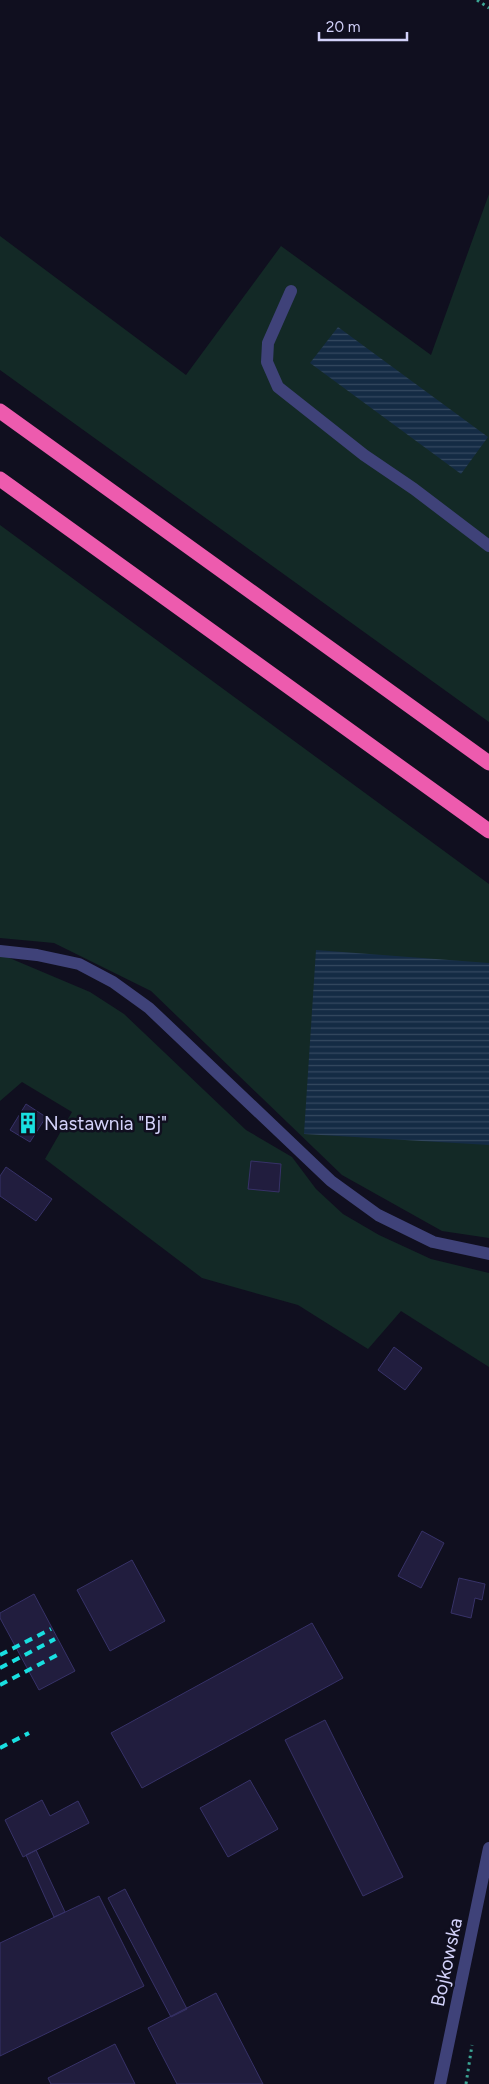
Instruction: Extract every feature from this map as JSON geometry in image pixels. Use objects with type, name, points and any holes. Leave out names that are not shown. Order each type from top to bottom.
[{"type":"highway","points":[[0,412],[489,763]]},
{"type":"highway","points":[[0,479],[483,827]]},
{"type":"street","points":[[291,291],[268,343],[267,362],[278,387],[364,455],[414,489],[489,546]]},
{"type":"street","points":[[0,951],[37,955],[79,964],[113,982],[149,1008],[331,1181],[354,1198],[378,1215],[433,1242],[489,1254]]},
{"type":"street","name":"Bojkowska","points":[[440,2084],[489,1848]]},
{"type":"path","points":[[477,0],[489,8]]},
{"type":"green space","points":[[489,194],[489,722],[0,370],[0,236],[186,375],[281,246],[431,355]]},
{"type":"green space","points":[[0,525],[489,884],[489,1238],[442,1231],[342,1175],[151,991],[54,943],[0,938]]},
{"type":"green space","points":[[0,954],[90,992],[124,1014],[246,1130],[292,1157],[316,1189],[343,1214],[379,1235],[431,1259],[489,1273],[489,1367],[401,1311],[368,1349],[298,1305],[202,1278],[45,1159],[72,1112],[22,1082],[0,1101]]},
{"type":"water","points":[[338,327],[488,437],[461,474],[310,363]]},
{"type":"water","points":[[316,950],[489,963],[489,1145],[304,1134]]},
{"type":"building","name":"Nastawnia \"Bj\"","points":[[26,1104],[46,1117],[30,1142],[10,1130]]},
{"type":"building","points":[[251,1161],[281,1164],[279,1192],[248,1189]]},
{"type":"building","points":[[6,1167],[52,1199],[36,1221],[0,1196],[0,1176]]},
{"type":"building","points":[[394,1347],[422,1368],[405,1390],[378,1370]]},
{"type":"building","points":[[422,1531],[444,1543],[421,1588],[398,1576]]},
{"type":"building","points":[[132,1560],[165,1621],[110,1651],[77,1590]]},
{"type":"building","points":[[459,1578],[485,1584],[482,1600],[475,1598],[471,1618],[451,1613]]},
{"type":"building","points":[[34,1594],[75,1671],[39,1690],[0,1618],[0,1613]]},
{"type":"building","points":[[312,1623],[343,1678],[142,1788],[111,1733]]},
{"type":"building","points":[[325,1720],[403,1877],[363,1896],[285,1740]]},
{"type":"building","points":[[250,1780],[278,1829],[228,1857],[200,1808]]},
{"type":"building","points":[[42,1800],[50,1816],[78,1801],[89,1823],[23,1857],[5,1820]]},
{"type":"building","points":[[36,1850],[65,1912],[54,1917],[26,1855]]},
{"type":"building","points":[[125,1889],[187,2009],[171,2017],[108,1898]]},
{"type":"building","points":[[99,1896],[144,1986],[0,2056],[0,1943]]},
{"type":"building","points":[[216,1993],[263,2084],[177,2084],[148,2028]]},
{"type":"building","points":[[115,2044],[135,2084],[51,2084],[48,2078]]},
{"type":"railway","points":[[0,1655],[51,1629]]},
{"type":"railway","points":[[0,1668],[55,1639]]},
{"type":"railway","points":[[0,1685],[61,1653]]},
{"type":"railway","points":[[0,1748],[29,1733]]},
{"type":"place","name":"Nastawnia \"Bj\"","points":[[28,1123]]}]
